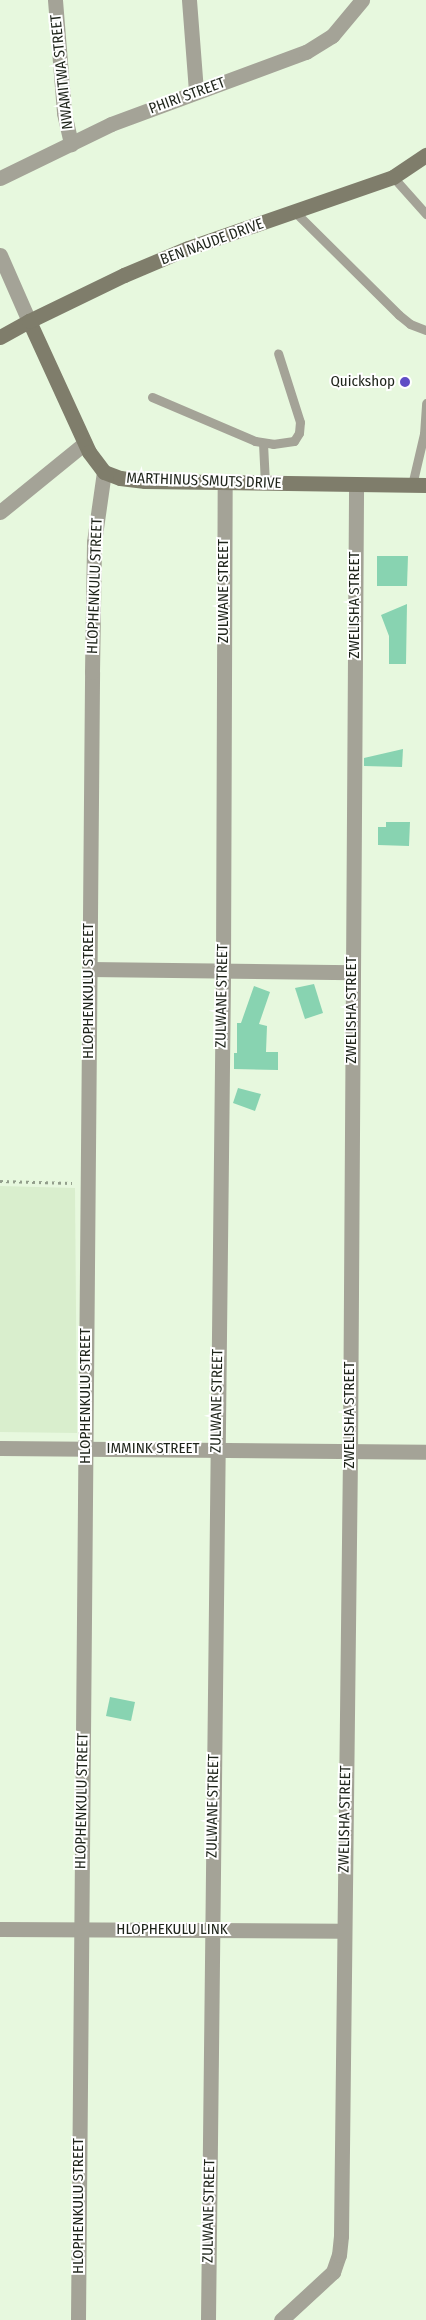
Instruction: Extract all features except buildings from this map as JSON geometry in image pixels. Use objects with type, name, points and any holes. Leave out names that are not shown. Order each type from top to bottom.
[{"type":"street","name":"NWAMITWA STREET","points":[[55,0],[64,113],[71,144]]},
{"type":"street","points":[[189,0],[196,92]]},
{"type":"street","name":"PHIRI STREET","points":[[0,178],[111,124],[285,61],[320,45],[332,36],[362,0]]},
{"type":"street","name":"BEN NAUDE DRIVE","points":[[0,337],[124,275],[188,248],[393,177],[426,155]]},
{"type":"street","points":[[0,256],[85,443],[94,460],[104,472]]},
{"type":"street","points":[[0,512],[85,443]]},
{"type":"street","name":"MARTHINUS SMUTS DRIVE","points":[[104,472],[120,478],[145,481],[419,485]]},
{"type":"street","name":"HLOPHENKULU STREET","points":[[78,2320],[94,542],[104,472]]},
{"type":"street","name":"ZULWANE STREET","points":[[208,2320],[222,970],[225,481]]},
{"type":"street","name":"ZWELISHA STREET","points":[[281,2320],[333,2272],[339,2255],[350,1452],[356,485]]},
{"type":"street","points":[[90,968],[353,972]]},
{"type":"street","name":"IMMINK STREET","points":[[0,1448],[426,1452]]},
{"type":"street","name":"HLOPHEKULU LINK","points":[[0,1928],[343,1931]]},
{"type":"lane","points":[[393,177],[426,214]]},
{"type":"lane","points":[[296,212],[393,309],[410,324],[426,330]]},
{"type":"lane","points":[[152,397],[264,443],[273,444],[294,441],[299,433],[300,422],[278,352]]},
{"type":"lane","points":[[419,485],[425,434],[426,403]]},
{"type":"lane","points":[[264,443],[265,484]]},
{"type":"path","points":[[0,1181],[88,1183]]},
{"type":"shaded area","points":[[0,1186],[75,1188],[77,1433],[0,1432]]},
{"type":"place","name":"Quickshop","points":[[405,382]]}]
